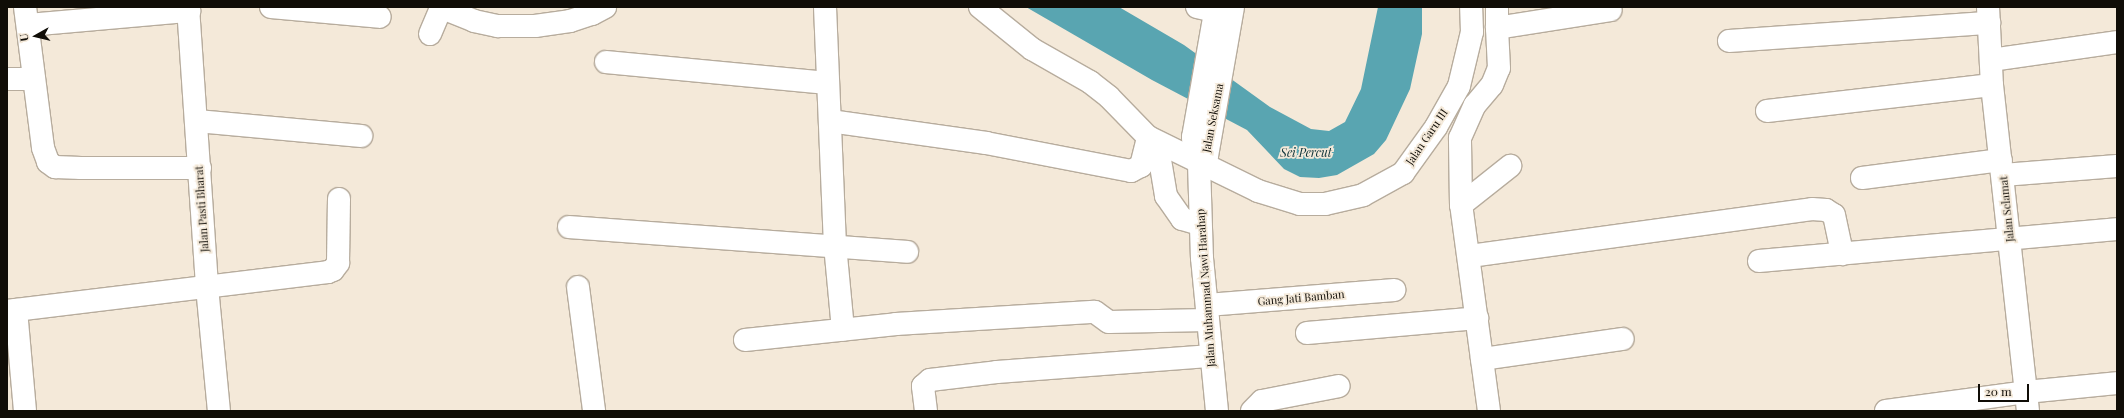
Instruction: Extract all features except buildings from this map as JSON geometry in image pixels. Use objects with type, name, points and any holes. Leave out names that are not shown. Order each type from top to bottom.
[{"type":"street","points":[[271,7],[380,17]]},
{"type":"street","points":[[430,34],[441,7],[474,21],[498,26],[535,26],[570,21],[592,14],[605,7]]},
{"type":"street","points":[[825,7],[835,245],[843,330]]},
{"type":"street","name":"Jalan Garu III","points":[[980,7],[1032,49],[1090,82],[1153,139],[1199,164],[1258,191],[1300,204],[1326,204],[1363,195],[1403,173],[1436,127],[1459,86],[1472,32],[1471,7]]},
{"type":"street","name":"Jalan Seksama","points":[[1199,164],[1194,152],[1201,140],[1219,38],[1215,8]]},
{"type":"street","points":[[188,9],[27,16],[45,156],[55,166],[200,168]]},
{"type":"street","name":"Jalan Pasti Bharat","points":[[188,9],[197,121],[207,287],[219,411]]},
{"type":"street","points":[[1489,411],[1470,256],[1461,205],[1460,138],[1475,105],[1492,85],[1499,68],[1497,17],[1611,10]]},
{"type":"street","points":[[1729,41],[1988,15]]},
{"type":"street","name":"Jalan Selamat","points":[[1988,15],[1992,85],[2027,401]]},
{"type":"street","points":[[1991,60],[2117,42]]},
{"type":"street","points":[[606,62],[827,83]]},
{"type":"street","points":[[7,79],[34,79]]},
{"type":"street","points":[[1767,111],[1992,85]]},
{"type":"street","points":[[197,121],[361,136]]},
{"type":"street","points":[[830,121],[986,143],[1130,171],[1141,166],[1153,139]]},
{"type":"street","points":[[1153,139],[1166,196],[1182,219],[1200,224]]},
{"type":"street","name":"Jalan Muhammad Nawi Harahap","points":[[1199,164],[1200,224],[1217,411]]},
{"type":"street","points":[[1461,205],[1510,166]]},
{"type":"street","points":[[1862,178],[2002,168],[2117,166]]},
{"type":"street","points":[[25,411],[11,310],[207,287],[333,270],[338,263],[340,199]]},
{"type":"street","points":[[1470,256],[1812,209],[1826,210],[1834,215],[1842,254]]},
{"type":"street","points":[[569,226],[835,245],[907,252]]},
{"type":"street","points":[[1759,261],[2010,240],[2117,229]]},
{"type":"street","points":[[578,287],[594,411]]},
{"type":"street","name":"Gang Jati Bamban","points":[[745,340],[843,330],[1095,312],[1109,322],[1207,313],[1394,290]]},
{"type":"street","points":[[1308,333],[1477,318]]},
{"type":"street","points":[[1482,359],[1623,339]]},
{"type":"street","points":[[926,411],[923,386],[930,380],[1005,371],[1211,356]]},
{"type":"street","points":[[1886,411],[2027,401],[2117,383]]},
{"type":"street","points":[[1252,411],[1262,401],[1339,386]]},
{"type":"water","name":"Sei Percut","points":[[1026,7],[1119,7],[1184,45],[1270,107],[1311,129],[1329,131],[1345,122],[1361,89],[1378,7],[1422,7],[1422,34],[1410,89],[1386,140],[1374,154],[1337,175],[1319,178],[1300,177],[1284,169],[1247,130],[1152,80]]}]
